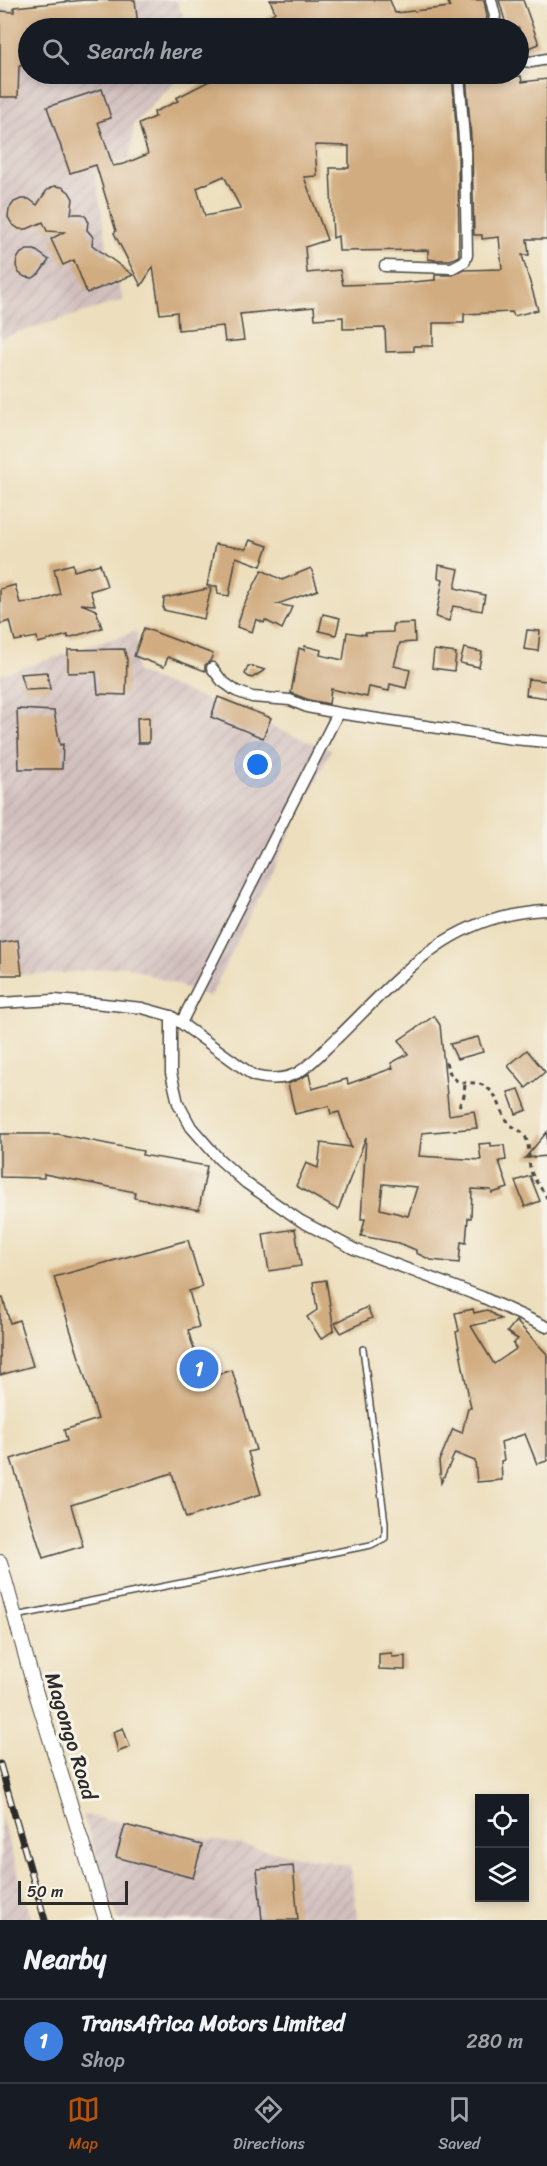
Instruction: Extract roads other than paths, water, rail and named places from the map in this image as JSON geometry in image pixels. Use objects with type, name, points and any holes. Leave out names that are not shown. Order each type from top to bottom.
[{"type":"street","points":[[491,0],[495,18]]},
{"type":"street","points":[[529,62],[547,59]]},
{"type":"street","points":[[385,266],[452,267],[465,261],[467,255],[467,192],[460,84]]},
{"type":"street","points":[[212,668],[222,681],[236,691],[252,697],[290,700],[307,707],[338,713],[547,742]]},
{"type":"street","points":[[338,713],[176,1019],[171,1073],[178,1103],[191,1127],[219,1159],[246,1183],[301,1221],[354,1249],[482,1297],[547,1327]]},
{"type":"street","points":[[0,1003],[54,1000],[142,1008],[176,1019],[254,1076],[270,1080],[283,1078],[298,1072],[318,1056],[413,966],[441,944],[474,924],[508,913],[547,910]]},
{"type":"street","name":"Magongo Road","points":[[0,1562],[38,1701],[106,1920]]},
{"type":"lane","points":[[15,1616],[371,1545],[385,1538],[363,1349]]},
{"type":"railway","points":[[0,1764],[45,1920]]},
{"type":"place","name":"TransAfrica Motors Limited","points":[[199,1369]]}]
